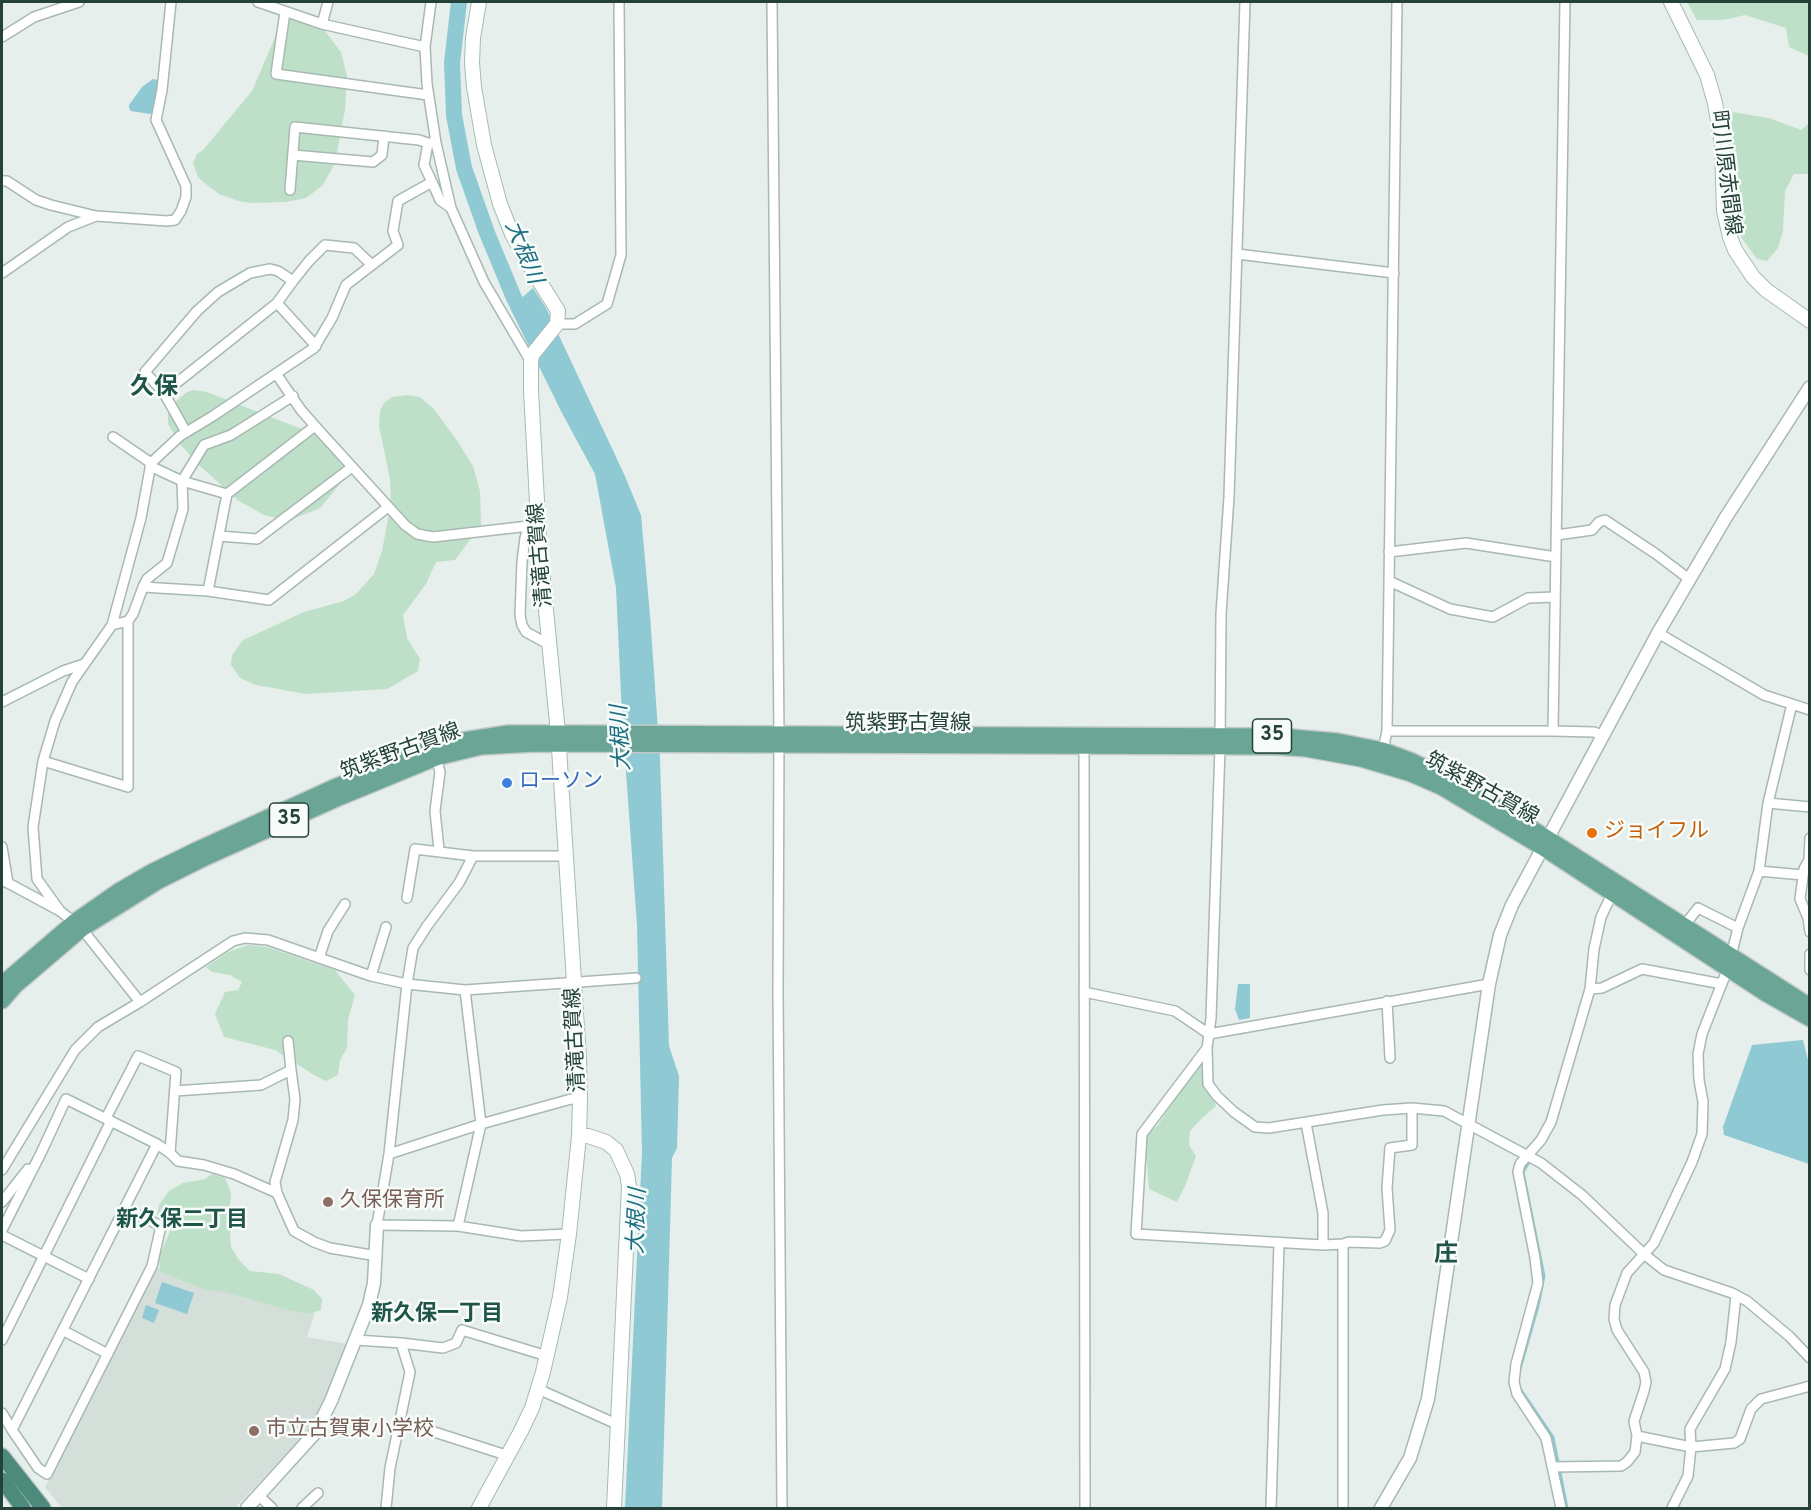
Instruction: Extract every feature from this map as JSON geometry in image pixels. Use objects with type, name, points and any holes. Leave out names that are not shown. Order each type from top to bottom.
[{"type":"highway","points":[[2,1447],[5,1478],[43,1509]]},
{"type":"highway","points":[[2,1456],[5,1478],[22,1509]]},
{"type":"main road","points":[[479,2],[473,38],[472,63],[484,145],[500,204],[512,234],[558,311],[556,326],[532,359]]},
{"type":"main road","name":"町川原赤間線","points":[[1671,2],[1707,75],[1715,103],[1722,144],[1724,211],[1735,250],[1753,277],[1766,290],[1809,321]]},
{"type":"main road","name":"清滝古賀線","points":[[479,1509],[509,1456],[531,1408],[547,1356],[560,1297],[579,1136],[580,1100],[574,982],[558,739],[550,645],[534,523],[532,359]]},
{"type":"main road","name":"筑紫野古賀線","points":[[2,984],[120,890],[196,850],[334,788],[413,756],[478,736],[508,734],[558,739],[618,740],[1220,741],[1309,738],[1383,750],[1446,777],[1546,844],[1612,894],[1809,1006]]},
{"type":"main road","name":"筑紫野古賀線","points":[[2,1001],[78,925],[203,859],[339,798],[436,758],[481,747],[558,739]]},
{"type":"main road","name":"筑紫野古賀線","points":[[1220,741],[1335,753],[1386,766],[1441,787],[1546,844],[1684,926],[1729,962],[1809,1019]]},
{"type":"main road","points":[[579,1136],[588,1136],[606,1142],[616,1150],[627,1174],[629,1186],[614,1509]]},
{"type":"street","points":[[2,37],[33,17],[79,2]]},
{"type":"street","points":[[2,181],[8,181],[44,202],[96,216],[175,220],[183,204],[186,186],[156,120],[162,90],[171,2]]},
{"type":"street","points":[[258,2],[322,24],[425,47]]},
{"type":"street","points":[[322,24],[328,2]]},
{"type":"street","points":[[431,2],[425,47],[432,143],[451,208],[484,282],[532,359]]},
{"type":"street","points":[[556,326],[575,324],[607,304],[621,255],[619,2]]},
{"type":"street","points":[[772,2],[779,740],[778,1004],[782,1509]]},
{"type":"street","points":[[1245,2],[1229,497],[1221,614],[1220,741],[1207,1048],[1208,1084],[1234,1112],[1255,1126],[1269,1128],[1383,1110],[1412,1108],[1444,1111],[1541,1163],[1582,1195],[1664,1270],[1747,1301],[1773,1322],[1809,1358]]},
{"type":"street","points":[[1383,750],[1387,731],[1396,2]]},
{"type":"street","points":[[1554,730],[1565,2]]},
{"type":"street","points":[[285,12],[276,75],[428,95]]},
{"type":"street","points":[[290,190],[295,127],[432,143]]},
{"type":"street","points":[[292,155],[373,162],[382,155],[384,136]]},
{"type":"street","points":[[432,143],[424,165],[440,200],[451,208]]},
{"type":"street","points":[[60,911],[37,879],[33,827],[43,762],[55,721],[72,682],[112,625],[141,518],[151,464],[180,436],[277,375],[316,346],[332,318],[346,285],[398,245],[393,231],[398,201],[432,182]]},
{"type":"street","points":[[2,273],[68,227],[96,216]]},
{"type":"street","points":[[164,393],[277,303],[309,261],[325,245],[354,248],[372,265]]},
{"type":"street","points":[[1237,254],[1394,273]]},
{"type":"street","points":[[186,432],[164,393],[145,372],[179,329],[218,292],[250,273],[270,269],[278,271],[293,281]]},
{"type":"street","points":[[277,303],[316,346]]},
{"type":"street","points":[[277,375],[315,426],[388,507],[417,534],[433,537],[534,523]]},
{"type":"street","points":[[1381,1509],[1410,1458],[1428,1400],[1489,984],[1500,935],[1512,905],[1658,633],[1761,460],[1809,387]]},
{"type":"street","points":[[43,762],[128,787],[128,621],[147,579],[166,563],[171,552],[183,508],[182,481],[204,445],[231,435],[293,396]]},
{"type":"street","points":[[208,591],[227,494],[315,426]]},
{"type":"street","points":[[113,437],[151,464],[182,481],[227,494]]},
{"type":"street","points":[[219,536],[257,539],[352,467]]},
{"type":"street","points":[[143,587],[208,591],[269,600],[388,507]]},
{"type":"street","points":[[1557,535],[1592,530],[1599,522],[1605,520],[1689,579]]},
{"type":"street","points":[[534,523],[525,538],[520,615],[526,632],[550,645]]},
{"type":"street","points":[[1389,552],[1466,543],[1556,557]]},
{"type":"street","points":[[1389,581],[1449,609],[1492,618],[1528,598],[1555,597]]},
{"type":"street","points":[[112,625],[128,621]]},
{"type":"street","points":[[1658,633],[1764,695],[1807,709],[1809,697]]},
{"type":"street","points":[[2,702],[63,670],[84,664]]},
{"type":"street","points":[[1553,1467],[1621,1466],[1635,1452],[1637,1436],[1634,1421],[1646,1382],[1644,1372],[1617,1330],[1614,1319],[1615,1305],[1627,1273],[1654,1243],[1683,1182],[1702,1134],[1703,1102],[1698,1054],[1702,1034],[1722,984],[1738,928],[1760,870],[1768,803],[1792,704]]},
{"type":"street","points":[[1387,731],[1554,730],[1594,732],[1604,735]]},
{"type":"street","points":[[1084,741],[1085,1509]]},
{"type":"street","points":[[436,758],[440,772],[435,811],[439,850]]},
{"type":"street","points":[[1768,803],[1809,807]]},
{"type":"street","points":[[1809,838],[1809,860],[1803,875],[1800,898],[1808,918],[1809,932]]},
{"type":"street","points":[[2,848],[5,882],[60,911],[78,925],[140,1002]]},
{"type":"street","points":[[407,898],[415,849],[439,850],[472,856],[566,856]]},
{"type":"street","points":[[247,1509],[315,1432],[369,1305],[374,1283],[377,1224],[389,1154],[413,948],[459,882],[472,856]]},
{"type":"street","points":[[1760,870],[1803,875]]},
{"type":"street","points":[[1561,1509],[1546,1438],[1517,1394],[1514,1382],[1516,1364],[1538,1283],[1518,1172],[1520,1164],[1541,1140],[1551,1122],[1590,989],[1594,949],[1601,917],[1612,894]]},
{"type":"street","points":[[319,958],[328,931],[345,904]]},
{"type":"street","points":[[1684,926],[1698,908],[1738,928]]},
{"type":"street","points":[[371,976],[386,927]]},
{"type":"street","points":[[2,1170],[75,1050],[98,1027],[233,941],[245,938],[268,940],[371,976],[407,984],[465,990],[636,978]]},
{"type":"street","points":[[1809,954],[1809,970]]},
{"type":"street","points":[[1590,989],[1602,988],[1642,969],[1722,984]]},
{"type":"street","points":[[1084,992],[1175,1011],[1209,1034],[1489,984]]},
{"type":"street","points":[[458,1226],[480,1124],[465,990]]},
{"type":"street","points":[[1387,1001],[1390,1058]]},
{"type":"street","points":[[288,1041],[295,1099],[290,1129],[275,1182],[277,1193],[294,1231],[330,1248],[377,1256]]},
{"type":"street","points":[[1207,1048],[1142,1134],[1136,1234],[1323,1245],[1349,1242],[1380,1243],[1388,1237],[1390,1230],[1387,1188],[1390,1148],[1412,1145],[1412,1108]]},
{"type":"street","points":[[2,1340],[138,1056],[176,1072],[170,1153]]},
{"type":"street","points":[[175,1091],[261,1085],[291,1071]]},
{"type":"street","points":[[2,1230],[66,1099],[156,1144],[178,1161],[204,1165],[234,1174],[277,1193]]},
{"type":"street","points":[[389,1154],[480,1124],[571,1100],[580,1100]]},
{"type":"street","points":[[1306,1123],[1323,1213],[1323,1245]]},
{"type":"street","points":[[12,1431],[156,1144]]},
{"type":"street","points":[[2,1203],[41,1153]]},
{"type":"street","points":[[2,1413],[38,1468],[47,1474],[152,1266],[160,1226],[125,1208]]},
{"type":"street","points":[[377,1224],[458,1226],[521,1236],[569,1234]]},
{"type":"street","points":[[2,1235],[89,1280]]},
{"type":"street","points":[[1271,1509],[1279,1243]]},
{"type":"street","points":[[1343,1244],[1343,1509]]},
{"type":"street","points":[[1672,1509],[1688,1476],[1689,1429],[1725,1369],[1731,1342],[1736,1296]]},
{"type":"street","points":[[356,1340],[443,1348],[456,1344],[462,1330],[547,1356]]},
{"type":"street","points":[[64,1331],[108,1354]]},
{"type":"street","points":[[386,1509],[390,1468],[410,1372],[401,1343]]},
{"type":"street","points":[[1637,1436],[1690,1448],[1734,1443],[1740,1439],[1751,1408],[1761,1399],[1809,1386]]},
{"type":"street","points":[[538,1389],[618,1423]]},
{"type":"street","points":[[400,1421],[509,1456]]},
{"type":"street","points":[[302,1509],[318,1493]]},
{"type":"street","points":[[259,1496],[272,1509]]},
{"type":"shaded area","points":[[155,1267],[316,1309],[307,1337],[348,1344],[313,1425],[235,1508],[62,1508],[45,1487]]},
{"type":"green space","points":[[1687,2],[1809,2],[1809,56],[1789,47],[1786,28],[1745,15],[1723,20],[1697,20]]},
{"type":"green space","points":[[291,16],[312,20],[325,31],[341,52],[347,76],[345,110],[335,163],[323,185],[306,198],[286,202],[238,201],[219,194],[207,185],[198,177],[193,163],[197,154],[203,150],[252,91],[279,28],[283,21]]},
{"type":"green space","points":[[1733,112],[1769,118],[1801,130],[1809,123],[1809,174],[1794,174],[1785,191],[1783,231],[1778,248],[1767,261],[1757,259],[1741,237],[1730,131]]},
{"type":"green space","points":[[194,390],[207,392],[334,440],[346,453],[345,467],[339,485],[320,508],[288,521],[264,515],[239,501],[200,466],[179,443],[168,424],[168,414],[174,403],[187,392]]},
{"type":"green space","points":[[407,395],[420,397],[433,408],[473,466],[480,491],[481,525],[455,560],[436,562],[426,584],[403,615],[407,638],[420,659],[418,671],[387,689],[306,694],[256,685],[240,678],[231,665],[232,655],[243,640],[304,612],[344,601],[356,594],[374,574],[382,551],[391,503],[390,479],[379,426],[380,411],[384,403],[392,397]]},
{"type":"green space","points":[[248,945],[267,947],[335,970],[355,995],[348,1020],[347,1048],[340,1060],[338,1075],[326,1081],[275,1050],[224,1037],[215,1014],[225,992],[238,990],[242,982],[230,975],[212,972],[206,967],[228,952]]},
{"type":"green space","points":[[1199,1061],[1203,1061],[1216,1106],[1190,1131],[1189,1145],[1196,1156],[1177,1202],[1149,1189],[1147,1135],[1158,1125]]},
{"type":"green space","points":[[212,1174],[225,1178],[231,1193],[230,1207],[234,1221],[230,1234],[231,1247],[239,1260],[250,1271],[279,1274],[314,1290],[322,1299],[321,1310],[309,1314],[285,1309],[224,1292],[204,1289],[160,1272],[159,1257],[171,1229],[157,1216],[159,1205],[169,1191],[183,1183],[205,1179]]},
{"type":"water","points":[[153,79],[157,80],[157,88],[152,113],[131,111],[129,105],[142,87]]},
{"type":"water","points":[[533,288],[546,308],[641,515],[660,759],[669,1046],[679,1076],[677,1148],[672,1158],[662,1508],[625,1508],[642,1152],[637,925],[622,716],[616,588],[595,474],[510,308]]},
{"type":"water","points":[[1238,984],[1250,984],[1250,1018],[1239,1020],[1235,1009]]},
{"type":"water","points":[[1803,1040],[1809,1064],[1809,1164],[1724,1135],[1723,1127],[1752,1045]]},
{"type":"water","points":[[162,1282],[194,1293],[187,1314],[155,1303]]},
{"type":"water","points":[[146,1305],[159,1310],[154,1323],[142,1318]]},
{"type":"waterway","name":"大根川","points":[[459,2],[452,63],[454,115],[464,168],[487,233],[514,298],[526,320]]},
{"type":"waterway","points":[[1520,1369],[1544,1276],[1523,1172],[1529,1162]]},
{"type":"waterway","points":[[1519,1387],[1553,1437],[1567,1508]]},
{"type":"place","name":"ローソン","points":[[507,783]]},
{"type":"place","name":"ジョイフル","points":[[1592,833]]},
{"type":"place","name":"久保保育所","points":[[328,1202]]},
{"type":"place","name":"市立古賀東小学校","points":[[254,1431]]},
{"type":"district","name":"久保","points":[[154,389]]},
{"type":"district","name":"新久保二丁目","points":[[182,1222]]},
{"type":"district","name":"庄","points":[[1446,1256]]},
{"type":"district","name":"新久保一丁目","points":[[437,1316]]}]
